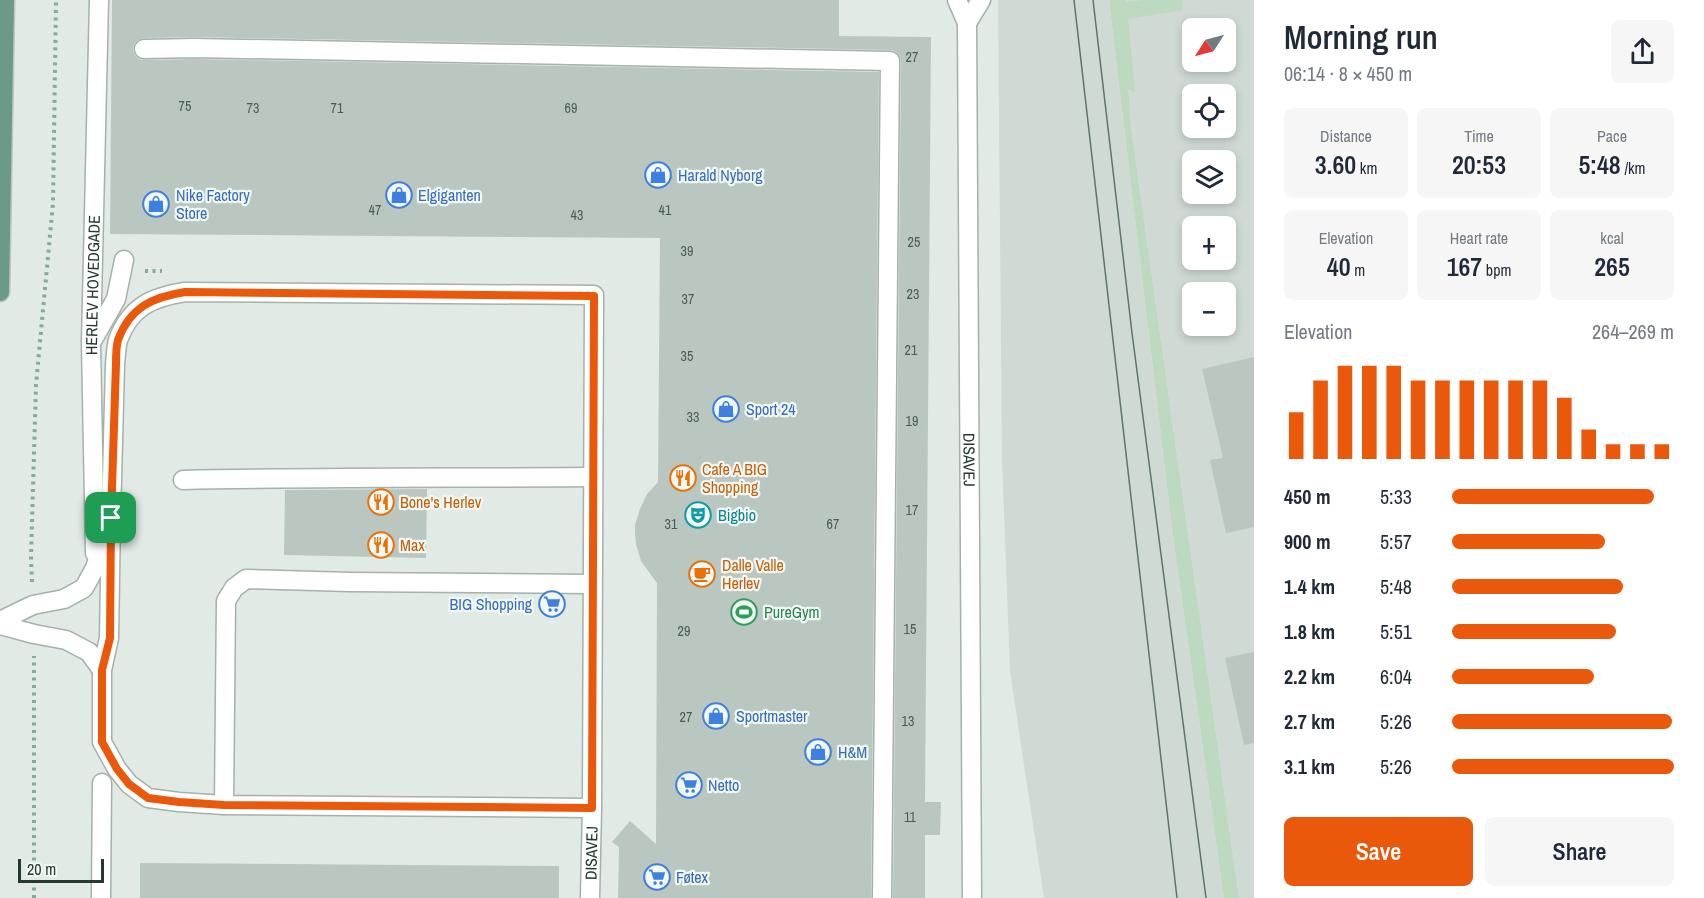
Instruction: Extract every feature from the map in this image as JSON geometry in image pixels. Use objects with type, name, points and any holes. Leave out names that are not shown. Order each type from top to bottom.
[{"type":"main road","points":[[0,292],[5,0]]},
{"type":"lane","name":"HERLEV HOVEDGADE","points":[[95,568],[91,343],[99,0]]},
{"type":"lane","name":"DISAVEJ","points":[[957,0],[967,23],[972,898]]},
{"type":"lane","points":[[967,23],[981,0]]},
{"type":"lane","points":[[144,49],[195,48],[890,61],[882,898]]},
{"type":"lane","points":[[91,343],[116,299],[124,260]]},
{"type":"lane","name":"HERLEV HOVEDGADE","points":[[0,623],[33,604],[64,599],[84,588],[95,568],[111,518],[118,342],[127,322],[143,306],[163,296],[185,292],[594,296],[591,584],[592,808]]},
{"type":"lane","points":[[183,480],[592,477]]},
{"type":"lane","points":[[111,518],[110,638],[102,670],[102,742],[117,769],[129,784],[148,798],[224,805],[592,808]]},
{"type":"lane","points":[[224,805],[226,601],[234,588],[246,579],[591,584]]},
{"type":"lane","name":"HERLEV HOVEDGADE","points":[[0,623],[34,634],[66,640],[90,652],[102,670]]},
{"type":"lane","points":[[100,898],[102,783]]},
{"type":"lane","name":"DISAVEJ","points":[[590,898],[592,808]]},
{"type":"path","points":[[33,604],[31,557],[36,385],[53,204],[56,0]]},
{"type":"path","points":[[33,898],[34,634]]},
{"type":"shaded area","points":[[998,0],[1109,0],[1172,528],[1224,898],[1044,898],[1010,671],[1002,460]]},
{"type":"shaded area","points":[[1117,0],[1254,0],[1254,898],[1239,898],[1131,127]]},
{"type":"green space","points":[[1109,0],[1125,0],[1126,2],[1182,0],[1183,10],[1128,19],[1135,92],[1128,89],[1131,127],[1239,898],[1224,898],[1172,528]]},
{"type":"building","points":[[112,0],[839,0],[839,36],[931,37],[925,802],[941,802],[940,835],[925,835],[925,898],[893,898],[901,61],[899,55],[890,50],[195,37],[144,38],[134,44],[135,55],[144,60],[195,59],[879,72],[871,898],[618,898],[619,847],[612,842],[630,821],[656,844],[657,583],[641,561],[636,544],[635,525],[647,494],[658,482],[660,238],[110,234]]},
{"type":"building","points":[[1254,357],[1254,527],[1226,533],[1210,460],[1223,458],[1202,369]]},
{"type":"building","points":[[427,489],[426,558],[284,555],[285,490]]},
{"type":"building","points":[[1254,652],[1254,743],[1244,745],[1225,658]]},
{"type":"building","points":[[140,863],[559,866],[559,898],[140,898]]},
{"type":"tram line","points":[[1074,0],[1177,898]]},
{"type":"tram line","points":[[1093,0],[1132,333],[1206,898]]},
{"type":"place","name":"Harald Nyborg","points":[[658,175]]},
{"type":"place","name":"Elgiganten","points":[[399,195]]},
{"type":"place","name":"Nike Factory Store","points":[[156,204]]},
{"type":"place","name":"Sport 24","points":[[726,409]]},
{"type":"place","name":"Cafe A BIG Shopping","points":[[683,478]]},
{"type":"place","name":"Bone's Herlev","points":[[381,502]]},
{"type":"place","name":"Bigbio","points":[[698,515]]},
{"type":"place","name":"Max","points":[[381,545]]},
{"type":"place","name":"Dalle Valle Herlev","points":[[702,574]]},
{"type":"place","name":"BIG Shopping","points":[[552,604]]},
{"type":"place","name":"PureGym","points":[[744,612]]},
{"type":"place","name":"Sportmaster","points":[[716,716]]},
{"type":"place","name":"H&M","points":[[818,752]]},
{"type":"place","name":"Netto","points":[[689,785]]},
{"type":"place","name":"Føtex","points":[[657,877]]},
{"type":"route","points":[[185,292],[594,296],[591,584],[592,808],[224,805],[148,798],[129,784],[117,769],[102,742],[102,670],[110,638],[111,518],[118,342],[127,322],[143,306],[163,296],[185,292]]}]
